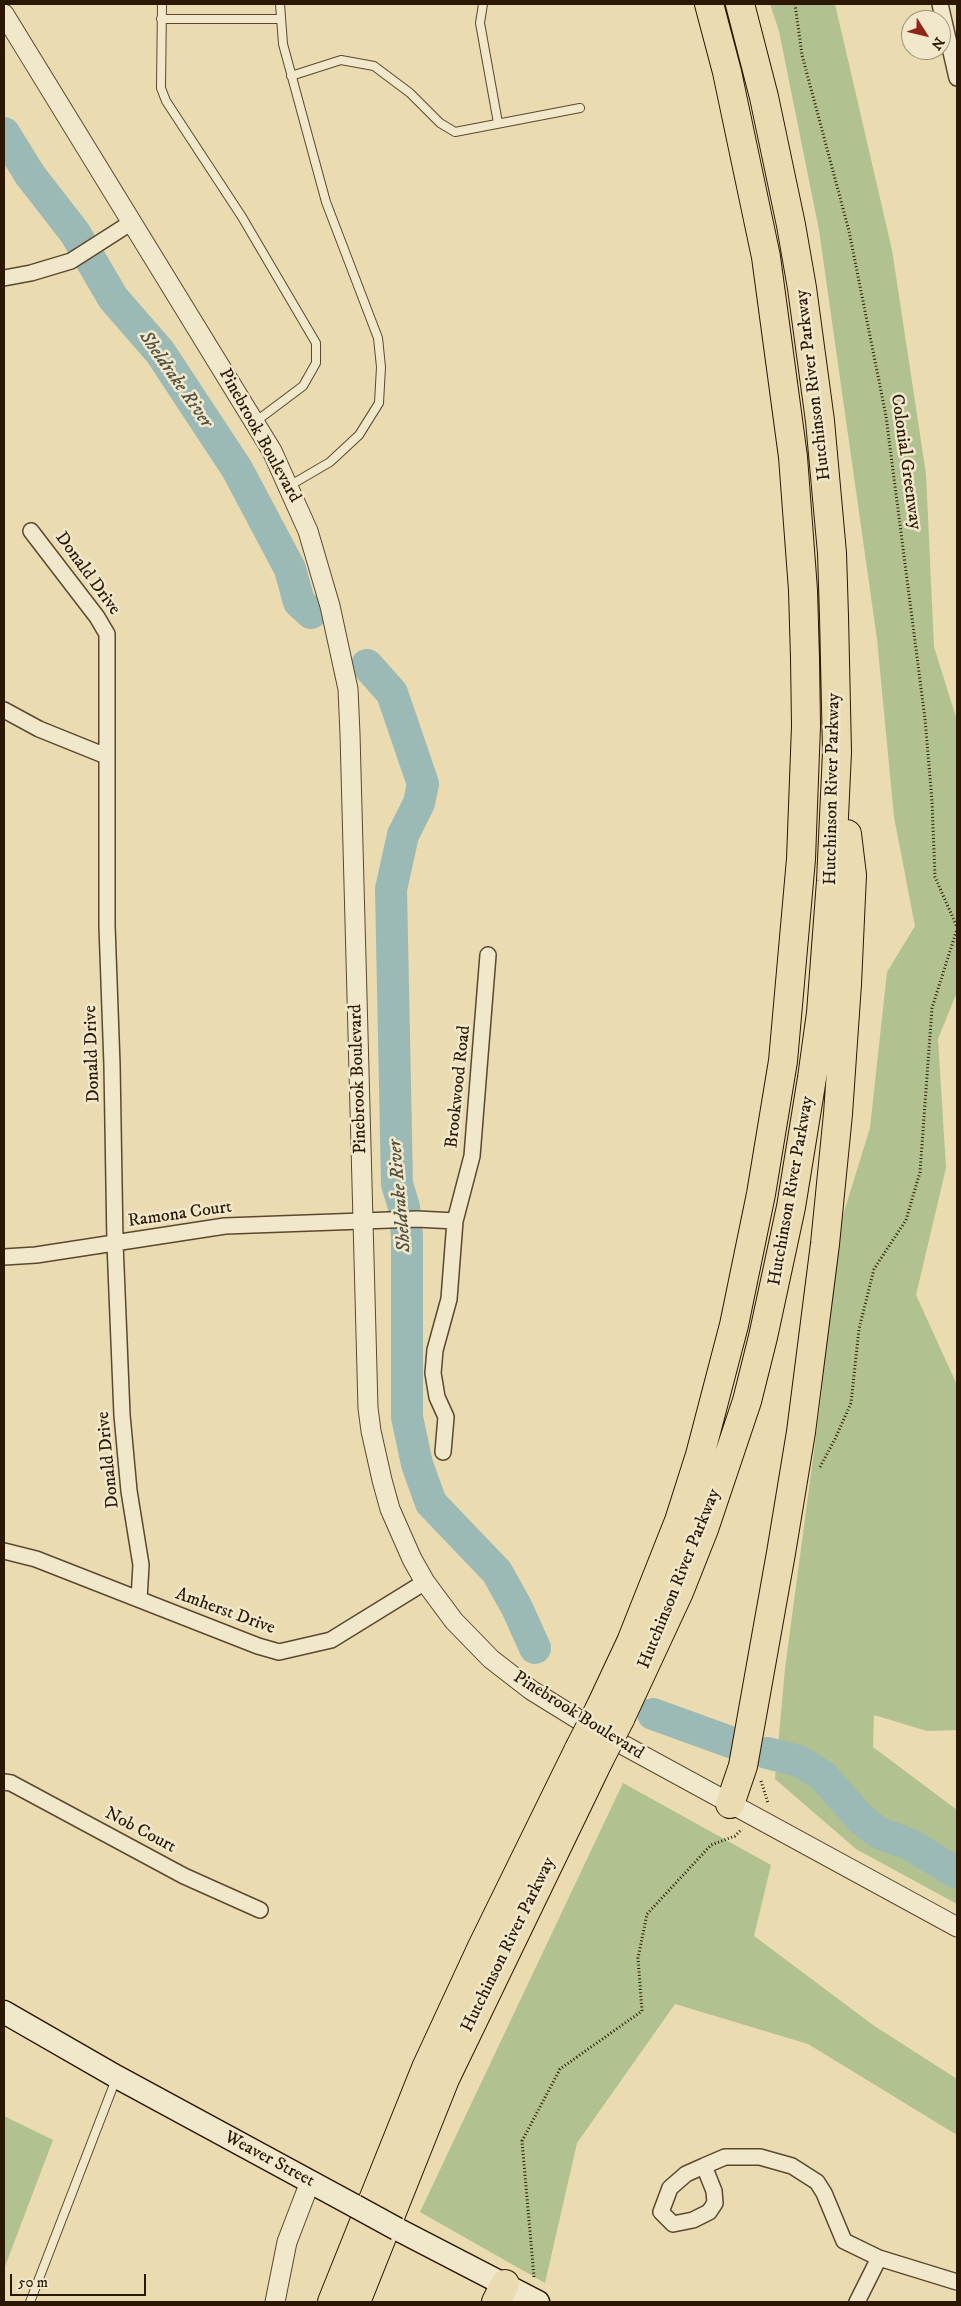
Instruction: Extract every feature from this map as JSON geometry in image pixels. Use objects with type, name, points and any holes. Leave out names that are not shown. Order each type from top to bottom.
[{"type":"highway","name":"Hutchinson River Parkway","points":[[610,1714],[634,1633],[679,1521],[700,1455],[734,1325],[762,1194],[782,1070],[801,859],[806,726],[805,658],[799,532],[790,437],[764,248],[727,72],[708,4]]},
{"type":"highway","name":"Hutchinson River Parkway","points":[[332,2302],[426,2068],[482,1947],[679,1592],[704,1529],[747,1400],[778,1276],[792,1208],[821,1013],[831,881],[837,752],[832,553],[813,364],[792,225],[740,4]]},
{"type":"highway","points":[[730,1804],[741,1772],[781,1553],[810,1365],[830,1194],[844,1046],[852,875],[837,752]]},
{"type":"highway","name":"Hutchinson River Parkway","points":[[356,2302],[445,2078],[589,1754]]},
{"type":"main road","name":"Weaver Street","points":[[4,2012],[117,2077],[397,2229],[500,2293],[538,2302]]},
{"type":"street","points":[[940,4],[957,78]]},
{"type":"street","name":"Pinebrook Boulevard","points":[[4,14],[255,422],[289,486],[319,565],[340,645],[348,689],[366,1357],[371,1431],[390,1508],[412,1559],[425,1582],[454,1621],[492,1659],[510,1674],[577,1720],[957,1927]]},
{"type":"street","points":[[4,278],[31,273],[71,261],[132,222]]},
{"type":"street","name":"Donald Drive","points":[[32,531],[97,617],[106,634],[107,926],[115,1243],[122,1415],[129,1490],[141,1565],[139,1599]]},
{"type":"street","points":[[4,710],[39,729],[106,756]]},
{"type":"street","name":"Brookwood Road","points":[[443,1452],[446,1417],[437,1397],[433,1373],[435,1350],[449,1299],[455,1221],[472,1156],[486,1000],[488,955]]},
{"type":"street","points":[[363,1221],[455,1221]]},
{"type":"street","name":"Ramona Court","points":[[4,1256],[36,1254],[224,1226],[363,1221]]},
{"type":"street","name":"Amherst Drive","points":[[4,1550],[36,1559],[258,1646],[279,1652],[331,1640],[425,1582]]},
{"type":"street","name":"Nob Court","points":[[4,1782],[11,1783],[184,1876],[260,1910]]},
{"type":"street","points":[[704,2166],[726,2157],[760,2157],[792,2166],[817,2182],[824,2193],[844,2241],[879,2258],[957,2282]]},
{"type":"street","points":[[274,2302],[287,2242],[310,2182]]},
{"type":"street","points":[[857,2302],[879,2258]]},
{"type":"lane","points":[[162,4],[161,88],[166,101],[242,217],[316,343],[316,363],[303,386],[255,422]]},
{"type":"lane","points":[[280,4],[282,44],[326,202],[378,338],[381,367],[379,403],[359,435],[330,462],[289,486]]},
{"type":"lane","points":[[483,4],[480,23],[498,123]]},
{"type":"lane","points":[[161,19],[280,19]]},
{"type":"lane","points":[[291,76],[341,60],[374,66],[410,93],[446,128],[455,132],[580,108]]},
{"type":"lane","points":[[30,2302],[117,2077]]},
{"type":"path","name":"Colonial Greenway","points":[[795,4],[802,55],[849,231],[886,416],[925,719],[932,801],[935,877],[957,927]]},
{"type":"green space","points":[[770,4],[835,4],[892,250],[926,474],[934,647],[957,720],[957,992],[938,1039],[946,1168],[916,1295],[957,1385],[957,1730],[927,1731],[874,1715],[873,1747],[957,1810],[957,1904],[856,1849],[775,1779],[785,1669],[821,1398],[838,1231],[870,1128],[887,972],[915,926],[894,817],[877,639],[819,230],[779,31]]},
{"type":"green space","points":[[623,1783],[771,1865],[754,1936],[873,2025],[957,2079],[957,2135],[808,2044],[675,2004],[577,2143],[545,2283],[420,2212]]},
{"type":"green space","points":[[4,2116],[53,2140],[4,2269]]},
{"type":"waterway","name":"Sheldrake River","points":[[4,133],[30,175],[75,233],[113,298],[160,352],[237,469],[290,569],[299,602],[311,613]]},
{"type":"waterway","name":"Sheldrake River","points":[[367,665],[392,693],[423,784],[419,803],[403,835],[391,889],[397,1184],[404,1207],[407,1236],[407,1417],[417,1464],[431,1503],[497,1572],[517,1608],[535,1648]]},
{"type":"waterway","name":"Sheldrake River","points":[[653,1714],[733,1743]]},
{"type":"waterway","name":"Sheldrake River","points":[[767,1753],[799,1761],[823,1776],[861,1819],[879,1833],[909,1844],[957,1873]]}]
